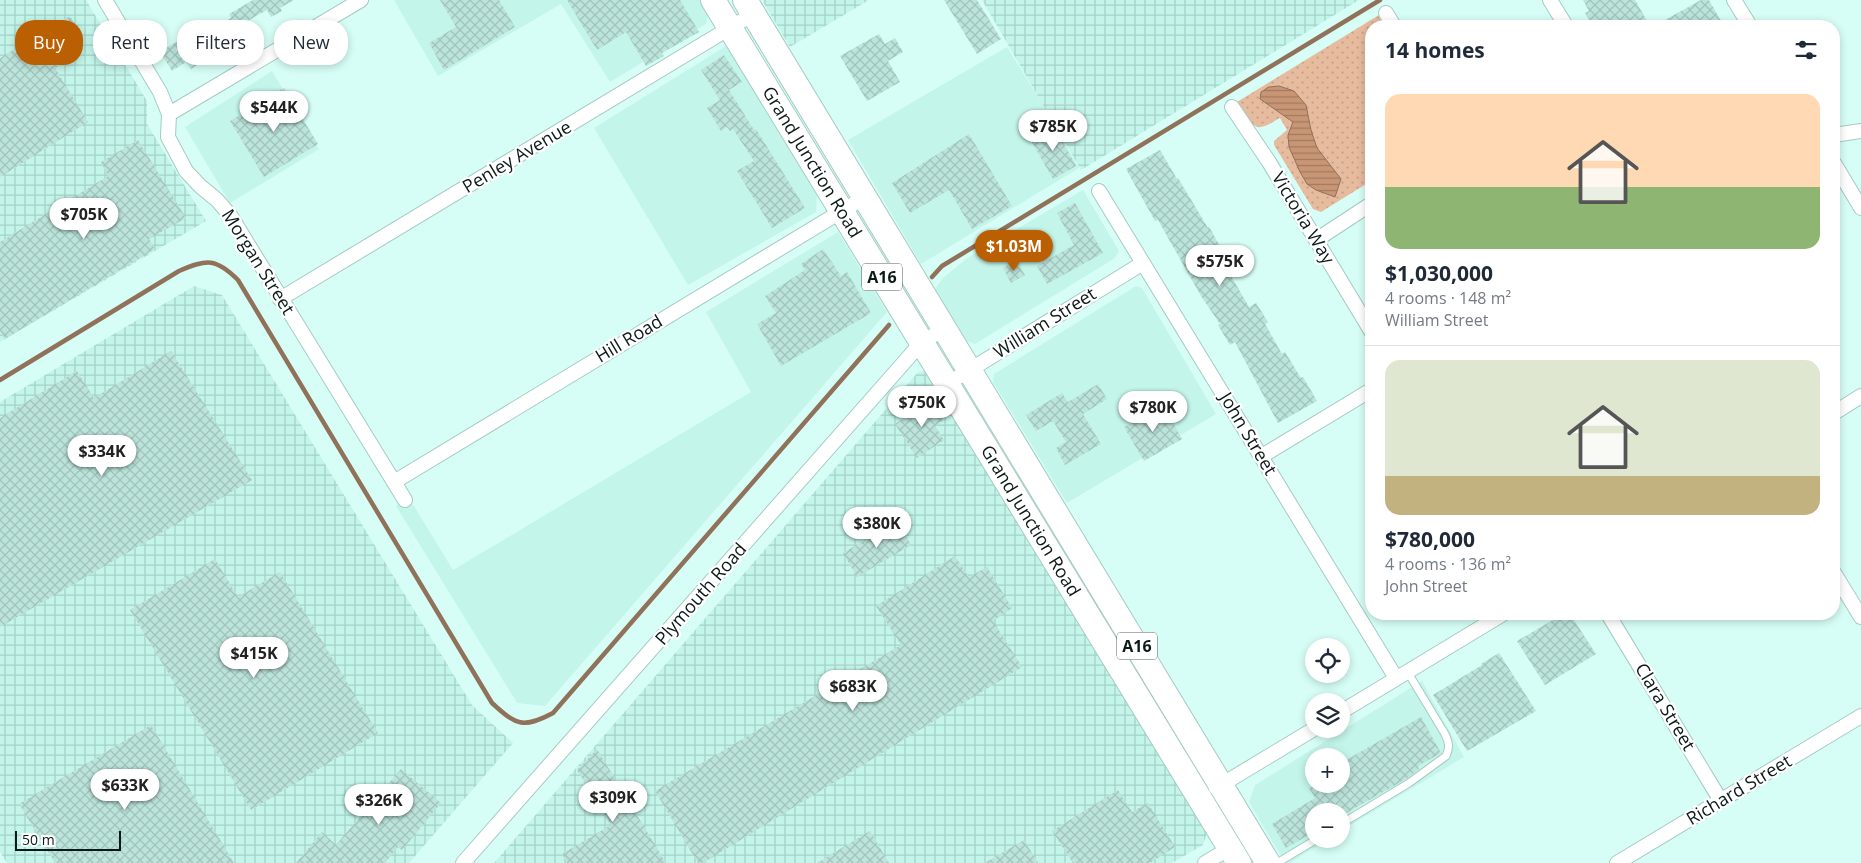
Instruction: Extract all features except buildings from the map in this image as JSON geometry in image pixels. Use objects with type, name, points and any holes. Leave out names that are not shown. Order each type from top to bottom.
[{"type":"highway","name":"Grand Junction Road","points":[[713,0],[730,28],[865,197],[1268,863]]},
{"type":"highway","name":"Grand Junction Road","points":[[749,7],[792,105],[842,211],[1235,855]]},
{"type":"highway","points":[[1030,519],[1052,506]]},
{"type":"street","name":"Morgan Street","points":[[105,0],[160,92],[169,114],[168,137],[186,171],[230,215],[405,500]]},
{"type":"street","points":[[169,114],[360,0]]},
{"type":"street","points":[[1550,0],[1562,20]]},
{"type":"street","points":[[1734,0],[1746,20]]},
{"type":"street","name":"Penley Avenue","points":[[280,298],[730,28],[749,7]]},
{"type":"street","points":[[1386,13],[1390,20]]},
{"type":"street","name":"Victoria Way","points":[[1232,107],[1269,162],[1365,321]]},
{"type":"street","points":[[1840,134],[1861,131]]},
{"type":"street","points":[[1840,174],[1861,208]]},
{"type":"street","name":"John Street","points":[[1099,191],[1262,456],[1365,617]]},
{"type":"street","name":"Hill Road","points":[[394,482],[865,197]]},
{"type":"street","points":[[1316,240],[1365,208]]},
{"type":"street","name":"William Street","points":[[947,384],[1143,263]]},
{"type":"street","name":"Plymouth Road","points":[[462,863],[922,342],[944,329]]},
{"type":"street","points":[[1262,456],[1365,394]]},
{"type":"street","points":[[1840,409],[1861,396]]},
{"type":"street","points":[[1840,583],[1861,617]]},
{"type":"street","name":"John Street","points":[[1367,620],[1402,675]]},
{"type":"street","points":[[1350,707],[1493,620]]},
{"type":"street","name":"Clara Street","points":[[1612,620],[1721,801]]},
{"type":"street","name":"Richard Street","points":[[1618,863],[1861,716]]},
{"type":"street","points":[[1199,798],[1305,734]]},
{"type":"street","points":[[1205,863],[1235,855]]},
{"type":"lane","points":[[1350,819],[1409,783],[1446,756],[1449,751],[1449,744],[1445,734],[1402,675]]},
{"type":"lane","points":[[1276,863],[1305,846]]},
{"type":"shaded area","points":[[0,0],[86,0],[98,20],[93,20],[93,65],[125,65],[147,101],[147,124],[206,221],[0,342]]},
{"type":"shaded area","points":[[394,0],[700,0],[708,14],[706,24],[610,82],[561,4],[438,76]]},
{"type":"shaded area","points":[[762,0],[869,0],[790,47]]},
{"type":"shaded area","points":[[982,0],[1359,0],[1081,170]]},
{"type":"shaded area","points":[[1379,15],[1381,20],[1371,20]]},
{"type":"shaded area","points":[[1365,24],[1365,185],[1321,212],[1313,209],[1274,145],[1274,141],[1287,130],[1280,118],[1266,126],[1257,127],[1250,122],[1237,102]]},
{"type":"shaded area","points":[[726,46],[817,195],[816,212],[688,285],[594,128]]},
{"type":"shaded area","points":[[1007,47],[1079,168],[921,264],[848,140]]},
{"type":"shaded area","points":[[272,71],[319,149],[230,203],[185,127]]},
{"type":"shaded area","points":[[1279,86],[1294,91],[1306,105],[1317,148],[1341,179],[1335,197],[1316,190],[1307,184],[1289,147],[1288,135],[1293,122],[1260,99],[1261,92],[1269,87]]},
{"type":"shaded area","points":[[1083,190],[1119,251],[1115,258],[975,344],[966,341],[935,289],[943,278],[966,259]]},
{"type":"shaded area","points":[[838,232],[887,312],[545,706],[517,703],[396,506],[409,498],[453,570],[751,392],[706,312]]},
{"type":"shaded area","points":[[194,286],[222,295],[472,705],[513,743],[409,863],[7,863],[0,852],[0,402]]},
{"type":"shaded area","points":[[1136,286],[1142,288],[1216,414],[1067,503],[993,382],[994,374]]},
{"type":"shaded area","points":[[924,371],[1207,833],[1203,845],[1172,863],[494,863],[918,372]]},
{"type":"shaded area","points":[[1422,681],[1464,757],[1350,826],[1350,803],[1305,803],[1305,848],[1314,848],[1290,863],[1285,863],[1249,802],[1255,785],[1305,754],[1305,793],[1350,793],[1350,748],[1314,748],[1330,738],[1350,738],[1350,726]]},
{"type":"waterway","points":[[932,277],[942,266],[1380,0]]},
{"type":"waterway","points":[[0,380],[179,271],[197,264],[217,264],[238,280],[492,703],[507,716],[527,723],[553,713],[889,325]]}]
